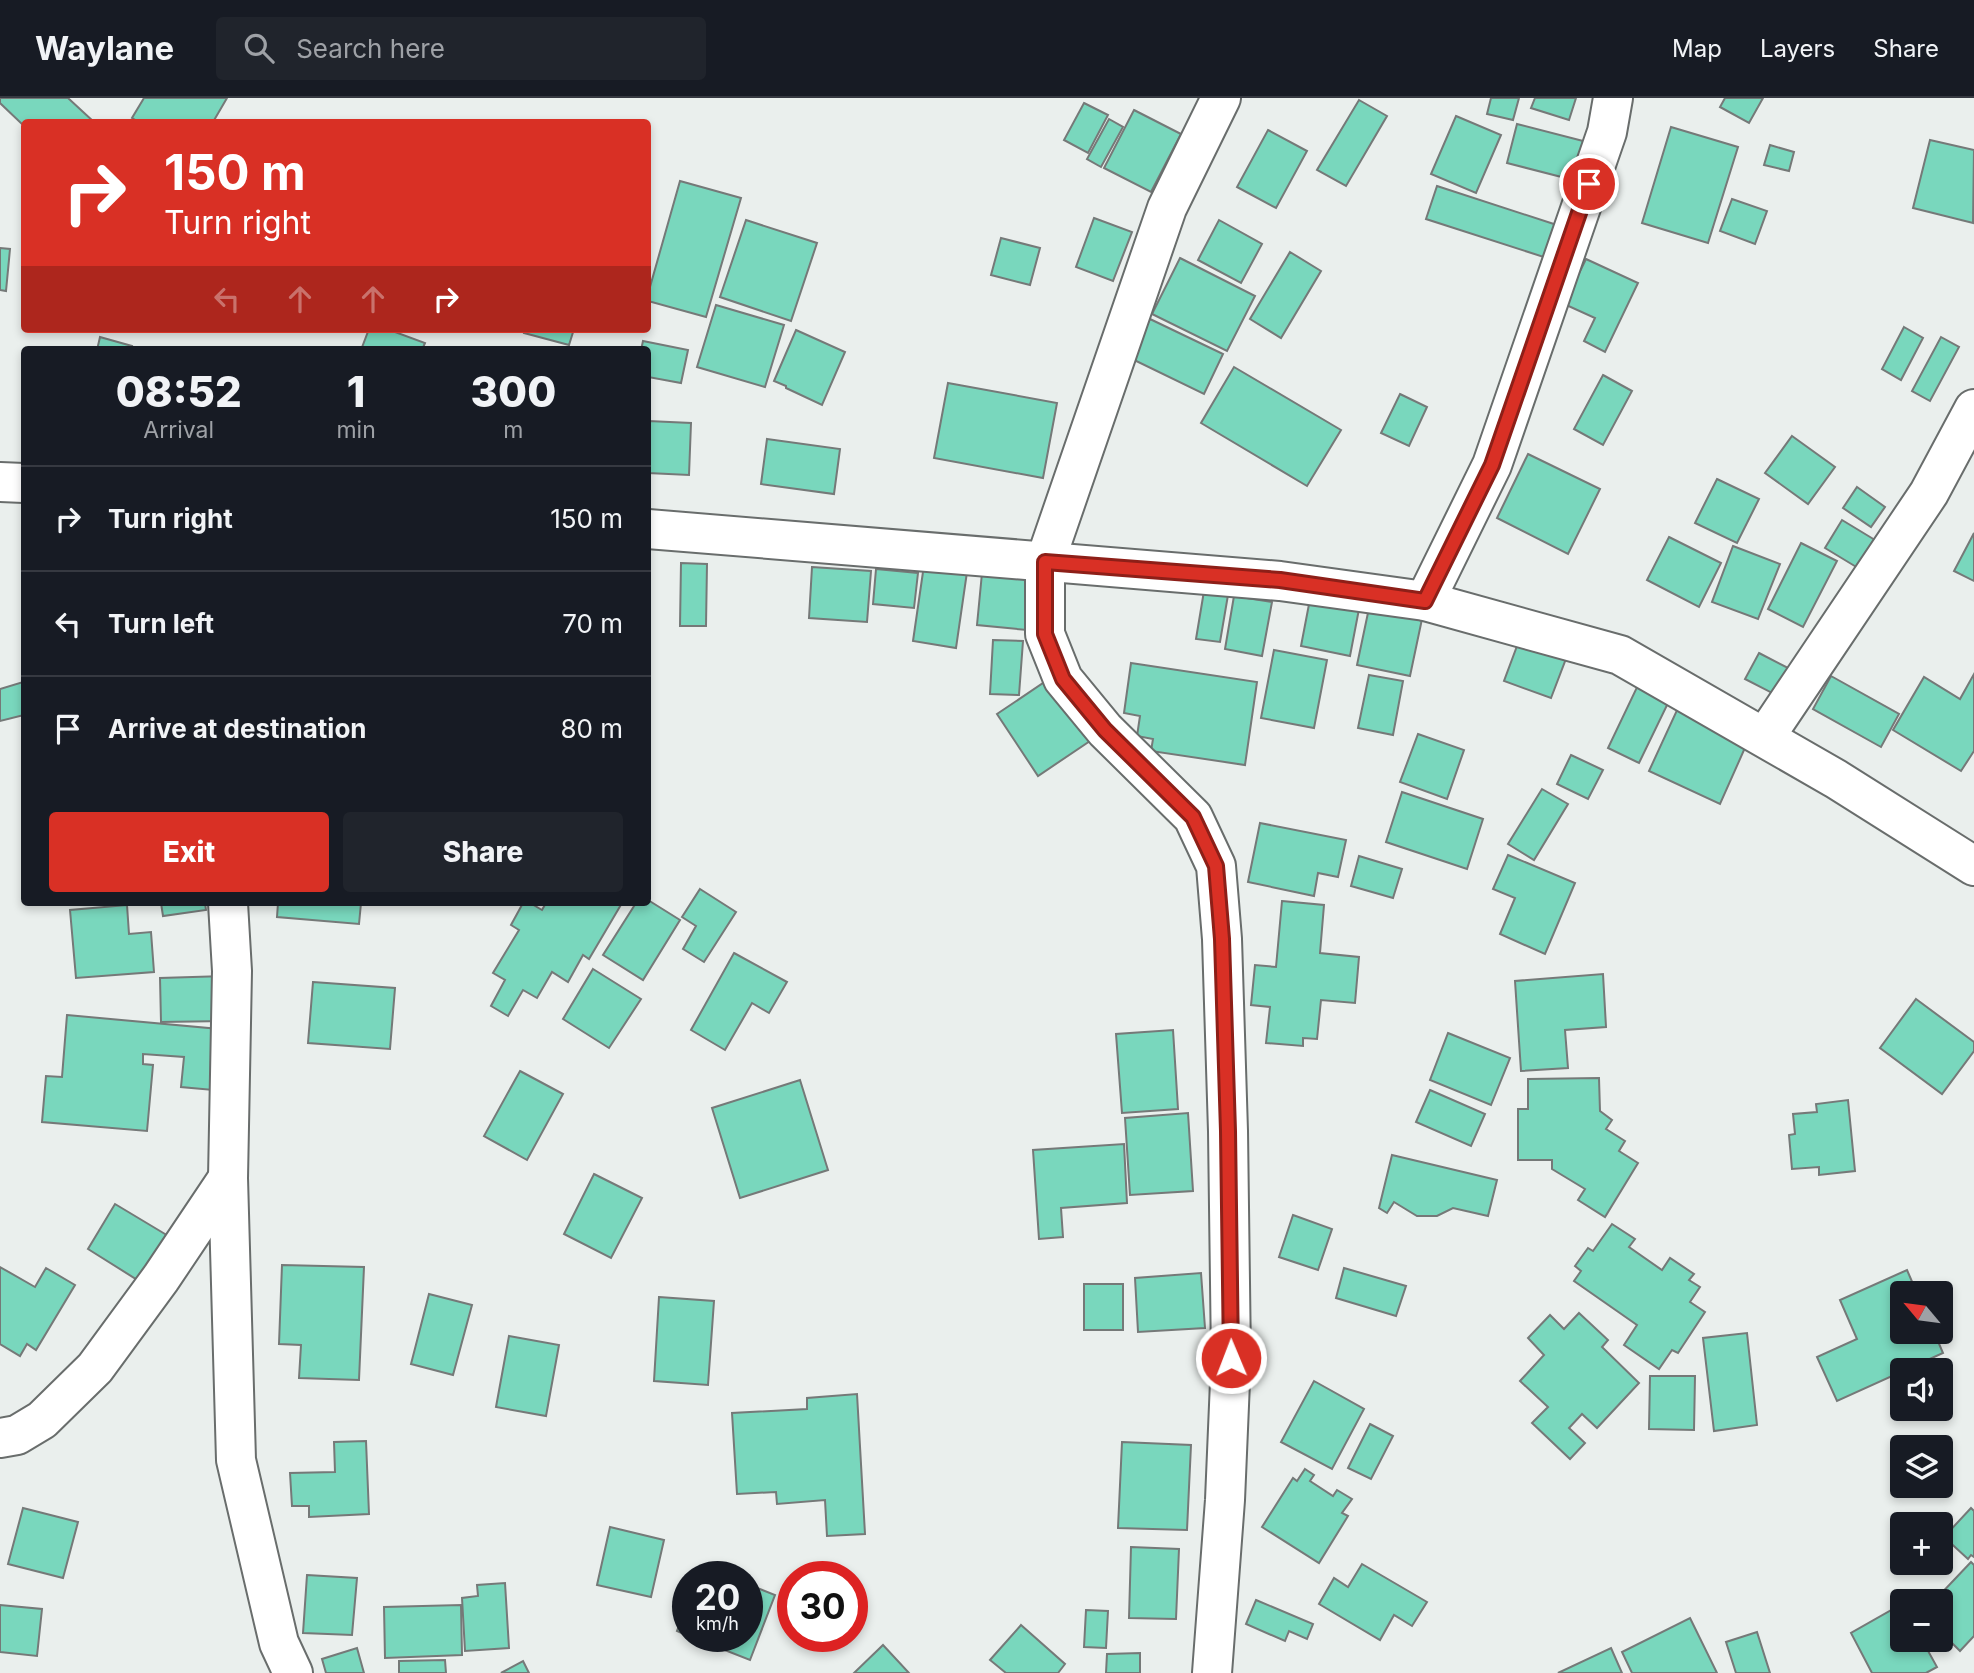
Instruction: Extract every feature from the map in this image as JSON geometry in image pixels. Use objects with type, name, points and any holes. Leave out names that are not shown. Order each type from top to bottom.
[{"type":"street","points":[[1212,1673],[1231,1358],[1228,1131],[1222,939],[1216,866],[1193,817],[1105,730],[1063,679],[1045,634],[1045,562],[1167,208],[1221,98]]},
{"type":"street","points":[[1425,601],[1492,465],[1607,132],[1613,98]]},
{"type":"street","points":[[1766,737],[1929,493],[1974,409]]},
{"type":"street","points":[[0,482],[21,483]]},
{"type":"street","points":[[651,529],[1280,580],[1425,601],[1620,655],[1766,737],[1974,866]]},
{"type":"street","points":[[228,906],[233,971],[228,1178],[236,1460],[279,1643],[293,1673]]},
{"type":"street","points":[[0,1438],[17,1434],[42,1420],[95,1368],[161,1278],[228,1178]]},
{"type":"building","points":[[0,98],[68,98],[91,119],[21,119],[21,123],[0,103]]},
{"type":"building","points":[[144,98],[227,98],[215,119],[132,118]]},
{"type":"building","points":[[1491,98],[1519,98],[1513,120],[1487,114]]},
{"type":"building","points":[[1535,98],[1576,98],[1569,120],[1531,108]]},
{"type":"building","points":[[1725,98],[1763,98],[1749,123],[1720,107]]},
{"type":"building","points":[[1359,100],[1387,116],[1346,186],[1317,170]]},
{"type":"building","points":[[1084,103],[1108,115],[1088,153],[1064,140]]},
{"type":"building","points":[[1134,110],[1181,134],[1151,192],[1104,168]]},
{"type":"building","points":[[1456,116],[1501,135],[1476,193],[1431,174]]},
{"type":"building","points":[[1109,119],[1123,127],[1101,167],[1087,159]]},
{"type":"building","points":[[1517,124],[1587,142],[1577,181],[1507,163]]},
{"type":"building","points":[[1671,127],[1738,147],[1708,243],[1642,223]]},
{"type":"building","points":[[1268,130],[1307,151],[1276,208],[1237,187]]},
{"type":"building","points":[[1930,140],[1974,150],[1973,223],[1913,208]]},
{"type":"building","points":[[1770,145],[1794,152],[1789,171],[1764,165]]},
{"type":"building","points":[[680,181],[741,198],[706,317],[651,302],[651,283]]},
{"type":"building","points":[[1437,186],[1563,227],[1553,260],[1426,219]]},
{"type":"building","points":[[1732,199],[1767,211],[1755,244],[1720,231]]},
{"type":"building","points":[[1094,218],[1132,232],[1113,281],[1076,267]]},
{"type":"building","points":[[746,220],[817,243],[791,321],[720,297]]},
{"type":"building","points":[[1219,220],[1262,244],[1241,283],[1198,260]]},
{"type":"building","points":[[1001,238],[1040,248],[1030,285],[991,275]]},
{"type":"building","points":[[0,248],[10,249],[6,291],[0,290]]},
{"type":"building","points":[[1290,252],[1321,271],[1281,338],[1250,319]]},
{"type":"building","points":[[1180,258],[1255,296],[1227,351],[1152,314]]},
{"type":"building","points":[[1586,259],[1638,283],[1605,352],[1584,341],[1595,318],[1564,304]]},
{"type":"building","points":[[716,305],[784,325],[765,387],[697,367]]},
{"type":"building","points":[[1150,319],[1223,354],[1204,394],[1130,358]]},
{"type":"building","points":[[1904,327],[1923,338],[1901,380],[1882,369]]},
{"type":"building","points":[[796,330],[845,352],[822,405],[774,381]]},
{"type":"building","points":[[367,333],[398,333],[425,343],[424,346],[363,346]]},
{"type":"building","points":[[524,333],[573,333],[569,345]]},
{"type":"building","points":[[100,337],[132,346],[98,346]]},
{"type":"building","points":[[1941,337],[1959,347],[1930,401],[1912,391]]},
{"type":"building","points":[[643,341],[688,350],[681,383],[651,378],[651,346],[642,346]]},
{"type":"building","points":[[1234,367],[1341,430],[1307,486],[1201,423]]},
{"type":"building","points":[[1603,375],[1632,391],[1603,445],[1574,429]]},
{"type":"building","points":[[948,383],[1057,403],[1043,478],[934,458]]},
{"type":"building","points":[[1400,394],[1427,407],[1409,446],[1381,433]]},
{"type":"building","points":[[651,421],[691,423],[689,475],[651,473]]},
{"type":"building","points":[[1792,436],[1835,467],[1808,504],[1765,473]]},
{"type":"building","points":[[767,439],[840,449],[834,494],[761,484]]},
{"type":"building","points":[[1528,454],[1600,489],[1568,554],[1497,518]]},
{"type":"building","points":[[1717,479],[1759,499],[1737,543],[1695,523]]},
{"type":"building","points":[[1857,487],[1885,507],[1871,527],[1843,508]]},
{"type":"building","points":[[1842,520],[1875,540],[1858,568],[1825,548]]},
{"type":"building","points":[[1974,533],[1974,581],[1954,571]]},
{"type":"building","points":[[1669,537],[1721,563],[1699,607],[1647,580]]},
{"type":"building","points":[[1801,543],[1837,561],[1803,627],[1768,609]]},
{"type":"building","points":[[1733,546],[1780,564],[1758,619],[1712,602]]},
{"type":"building","points":[[681,563],[707,564],[706,626],[680,626]]},
{"type":"building","points":[[924,565],[967,572],[956,648],[913,641]]},
{"type":"building","points":[[812,567],[871,571],[867,622],[809,618]]},
{"type":"building","points":[[876,569],[918,573],[914,608],[873,604]]},
{"type":"building","points":[[982,573],[1032,577],[1027,630],[977,625]]},
{"type":"building","points":[[1204,591],[1228,595],[1220,642],[1196,639]]},
{"type":"building","points":[[1234,596],[1272,602],[1262,656],[1225,649]]},
{"type":"building","points":[[1310,599],[1359,609],[1350,656],[1301,646]]},
{"type":"building","points":[[1369,608],[1422,619],[1410,676],[1357,665]]},
{"type":"building","points":[[1520,638],[1567,656],[1551,698],[1504,681]]},
{"type":"building","points":[[993,640],[1023,641],[1019,695],[990,694]]},
{"type":"building","points":[[1274,650],[1327,660],[1314,728],[1261,718]]},
{"type":"building","points":[[1759,653],[1794,671],[1780,697],[1745,679]]},
{"type":"building","points":[[1131,663],[1257,682],[1245,765],[1151,751],[1153,739],[1137,736],[1140,716],[1124,713]]},
{"type":"building","points":[[1974,674],[1974,751],[1961,771],[1893,730],[1924,677],[1960,699]]},
{"type":"building","points":[[1369,675],[1403,681],[1393,735],[1358,728]]},
{"type":"building","points":[[1831,676],[1899,714],[1881,747],[1813,709]]},
{"type":"building","points":[[1049,679],[1090,741],[1038,776],[997,714]]},
{"type":"building","points":[[21,683],[21,716],[0,721],[0,689]]},
{"type":"building","points":[[1639,683],[1670,699],[1639,763],[1608,748]]},
{"type":"building","points":[[1678,708],[1748,741],[1720,804],[1649,771]]},
{"type":"building","points":[[1418,734],[1464,750],[1447,799],[1400,782]]},
{"type":"building","points":[[1571,755],[1603,770],[1588,799],[1557,784]]},
{"type":"building","points":[[1542,789],[1568,804],[1534,860],[1508,844]]},
{"type":"building","points":[[1402,792],[1483,819],[1467,869],[1386,842]]},
{"type":"building","points":[[1260,823],[1346,840],[1338,877],[1318,873],[1314,896],[1248,882]]},
{"type":"building","points":[[1508,855],[1575,883],[1545,954],[1500,934],[1515,898],[1493,889]]},
{"type":"building","points":[[1359,856],[1402,869],[1393,898],[1351,886]]},
{"type":"building","points":[[700,889],[736,912],[704,962],[683,949],[696,926],[682,917]]},
{"type":"building","points":[[1282,901],[1324,905],[1320,953],[1359,957],[1355,1003],[1321,1000],[1317,1039],[1303,1038],[1303,1046],[1266,1043],[1270,1007],[1251,1005],[1255,965],[1276,967]]},
{"type":"building","points":[[651,902],[680,920],[643,980],[603,955],[634,906],[651,906]]},
{"type":"building","points":[[127,906],[129,934],[151,932],[154,972],[76,978],[70,910]]},
{"type":"building","points":[[161,906],[205,906],[206,910],[163,916]]},
{"type":"building","points":[[278,906],[361,906],[359,924],[277,917]]},
{"type":"building","points":[[521,906],[535,906],[542,910],[544,906],[620,906],[589,959],[583,955],[568,982],[552,972],[537,998],[523,990],[508,1016],[491,1006],[505,980],[493,973],[519,930],[511,925]]},
{"type":"building","points":[[734,953],[787,982],[769,1013],[752,1003],[725,1050],[691,1030]]},
{"type":"building","points":[[593,969],[641,999],[609,1048],[563,1019]]},
{"type":"building","points":[[1603,974],[1606,1027],[1565,1030],[1568,1068],[1521,1071],[1515,981]]},
{"type":"building","points":[[225,976],[226,1021],[161,1022],[160,978]]},
{"type":"building","points":[[313,982],[395,988],[390,1049],[308,1043]]},
{"type":"building","points":[[1916,999],[1974,1042],[1974,1051],[1942,1094],[1880,1048]]},
{"type":"building","points":[[67,1015],[219,1029],[213,1090],[181,1087],[184,1057],[143,1054],[143,1064],[153,1065],[147,1131],[42,1122],[46,1076],[62,1077]]},
{"type":"building","points":[[1173,1030],[1178,1109],[1122,1113],[1116,1034]]},
{"type":"building","points":[[1448,1033],[1510,1058],[1491,1105],[1430,1080]]},
{"type":"building","points":[[520,1071],[563,1094],[527,1160],[484,1136]]},
{"type":"building","points":[[1599,1078],[1600,1111],[1612,1120],[1606,1129],[1625,1141],[1619,1151],[1638,1163],[1605,1217],[1578,1200],[1585,1189],[1552,1169],[1552,1160],[1518,1160],[1518,1109],[1528,1109],[1528,1079]]},
{"type":"building","points":[[800,1080],[828,1170],[740,1198],[712,1108]]},
{"type":"building","points":[[1430,1090],[1485,1114],[1471,1146],[1416,1122]]},
{"type":"building","points":[[1848,1100],[1855,1171],[1819,1175],[1819,1167],[1792,1169],[1789,1135],[1795,1134],[1793,1114],[1817,1112],[1816,1104]]},
{"type":"building","points":[[1188,1113],[1193,1191],[1130,1195],[1125,1118]]},
{"type":"building","points":[[1124,1144],[1127,1203],[1061,1208],[1063,1237],[1039,1239],[1033,1150]]},
{"type":"building","points":[[1392,1155],[1497,1180],[1488,1216],[1453,1208],[1437,1216],[1417,1216],[1394,1202],[1387,1213],[1379,1208]]},
{"type":"building","points":[[594,1174],[642,1198],[611,1258],[564,1234]]},
{"type":"building","points":[[115,1204],[175,1240],[147,1286],[88,1249]]},
{"type":"building","points":[[1293,1215],[1332,1229],[1318,1270],[1279,1257]]},
{"type":"building","points":[[1612,1224],[1635,1239],[1629,1247],[1662,1270],[1670,1258],[1694,1274],[1689,1280],[1700,1287],[1690,1302],[1705,1312],[1678,1353],[1672,1350],[1659,1369],[1624,1345],[1637,1325],[1574,1281],[1581,1271],[1575,1266],[1588,1248],[1593,1251]]},
{"type":"building","points":[[282,1265],[364,1267],[359,1380],[299,1378],[301,1345],[279,1344]]},
{"type":"building","points":[[0,1267],[35,1287],[46,1268],[75,1285],[36,1350],[27,1344],[20,1356],[0,1344]]},
{"type":"building","points":[[1344,1268],[1406,1286],[1396,1316],[1336,1298]]},
{"type":"building","points":[[1907,1270],[1912,1281],[1890,1281],[1890,1344],[1939,1344],[1943,1353],[1932,1358],[1890,1358],[1890,1377],[1837,1401],[1817,1357],[1857,1339],[1840,1300]]},
{"type":"building","points":[[1201,1273],[1205,1328],[1138,1332],[1135,1278]]},
{"type":"building","points":[[1084,1284],[1123,1284],[1123,1330],[1084,1330]]},
{"type":"building","points":[[429,1294],[472,1305],[453,1375],[411,1364]]},
{"type":"building","points":[[659,1297],[714,1301],[708,1385],[654,1381]]},
{"type":"building","points":[[1579,1313],[1608,1340],[1602,1347],[1639,1383],[1597,1428],[1582,1414],[1569,1428],[1585,1443],[1570,1459],[1532,1423],[1548,1407],[1520,1381],[1544,1355],[1528,1338],[1550,1315],[1564,1329]]},
{"type":"building","points":[[1747,1333],[1757,1425],[1714,1431],[1703,1338]]},
{"type":"building","points":[[509,1336],[559,1345],[546,1416],[496,1407]]},
{"type":"building","points":[[1650,1376],[1695,1376],[1694,1430],[1649,1429]]},
{"type":"building","points":[[1314,1381],[1364,1409],[1332,1469],[1281,1442]]},
{"type":"building","points":[[857,1394],[865,1534],[827,1536],[825,1500],[777,1504],[776,1492],[737,1494],[732,1413],[807,1409],[807,1398]]},
{"type":"building","points":[[1370,1424],[1393,1436],[1371,1479],[1348,1468]]},
{"type":"building","points":[[366,1441],[369,1514],[309,1517],[309,1506],[292,1506],[290,1473],[335,1472],[334,1442]]},
{"type":"building","points":[[1122,1442],[1191,1445],[1187,1530],[1118,1528]]},
{"type":"building","points":[[1305,1469],[1314,1475],[1310,1481],[1333,1496],[1337,1490],[1352,1499],[1342,1513],[1348,1516],[1319,1563],[1262,1527],[1293,1478],[1297,1481]]},
{"type":"building","points":[[23,1508],[78,1522],[63,1578],[8,1564]]},
{"type":"building","points":[[1971,1508],[1974,1511],[1974,1557],[1971,1555],[1968,1559],[1953,1545],[1953,1527]]},
{"type":"building","points":[[610,1527],[664,1540],[651,1597],[597,1585]]},
{"type":"building","points":[[1131,1547],[1179,1549],[1176,1619],[1129,1618]]},
{"type":"building","points":[[1971,1562],[1974,1565],[1974,1636],[1960,1651],[1953,1644],[1953,1589],[1945,1589]]},
{"type":"building","points":[[1362,1564],[1427,1602],[1412,1626],[1394,1615],[1380,1640],[1319,1604],[1334,1578],[1348,1587]]},
{"type":"building","points":[[307,1575],[357,1578],[352,1635],[303,1633]]},
{"type":"building","points":[[505,1583],[509,1648],[465,1651],[462,1598],[478,1596],[477,1585]]},
{"type":"building","points":[[763,1590],[775,1595],[763,1626]]},
{"type":"building","points":[[1256,1600],[1313,1624],[1307,1639],[1289,1631],[1285,1641],[1246,1624]]},
{"type":"building","points":[[0,1605],[42,1609],[37,1656],[0,1652]]},
{"type":"building","points":[[461,1605],[462,1655],[385,1658],[384,1607]]},
{"type":"building","points":[[1086,1610],[1108,1611],[1106,1648],[1084,1647]]},
{"type":"building","points":[[1890,1611],[1890,1652],[1929,1652],[1937,1667],[1926,1673],[1872,1673],[1851,1633]]},
{"type":"building","points":[[1690,1618],[1717,1673],[1632,1673],[1622,1652]]},
{"type":"building","points":[[1021,1625],[1065,1664],[1058,1673],[1006,1673],[990,1660]]},
{"type":"building","points":[[1757,1632],[1770,1673],[1736,1673],[1726,1642]]},
{"type":"building","points":[[883,1645],[909,1673],[854,1673]]},
{"type":"building","points":[[357,1648],[364,1673],[326,1673],[322,1659]]},
{"type":"building","points":[[1611,1648],[1622,1673],[1558,1673]]},
{"type":"building","points":[[730,1652],[753,1652],[750,1660]]},
{"type":"building","points":[[1140,1653],[1140,1673],[1106,1673],[1107,1654]]},
{"type":"building","points":[[445,1660],[446,1673],[399,1673],[399,1661]]},
{"type":"building","points":[[523,1661],[529,1673],[501,1673]]},
{"type":"route","points":[[1231,1358],[1228,1131],[1222,939],[1216,866],[1193,817],[1105,730],[1063,679],[1045,634],[1045,562],[1280,580],[1425,601],[1492,465],[1589,184]]}]
